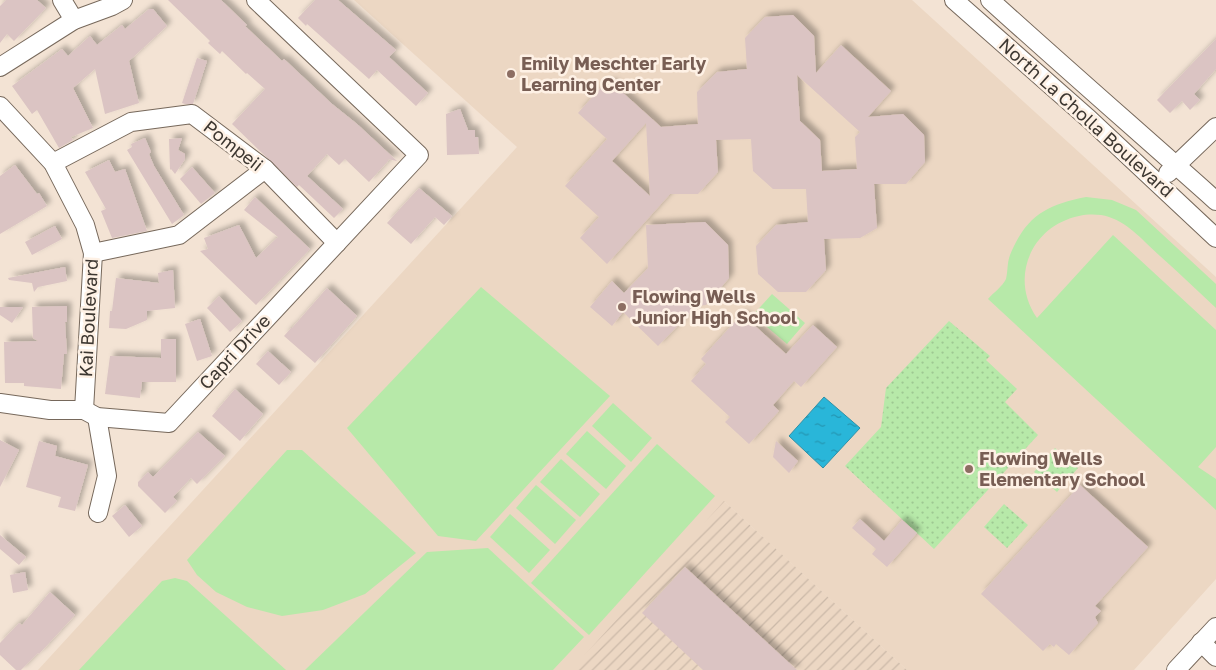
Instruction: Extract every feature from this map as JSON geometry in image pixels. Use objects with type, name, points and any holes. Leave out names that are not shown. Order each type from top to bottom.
[{"type":"street","points":[[62,0],[74,20]]},
{"type":"street","points":[[0,67],[74,20],[123,0]]},
{"type":"street","name":"Capri Drive","points":[[0,403],[169,423],[419,155],[256,0]]},
{"type":"street","name":"North La Cholla Boulevard","points":[[954,0],[1089,120],[1216,238]]},
{"type":"street","name":"North La Cholla Boulevard","points":[[990,0],[1216,202]]},
{"type":"street","name":"Kai Boulevard","points":[[0,106],[52,163],[85,225],[94,253],[91,413],[107,476],[98,513]]},
{"type":"street","name":"Pompeii","points":[[52,163],[131,122],[192,114],[265,169],[337,242]]},
{"type":"street","points":[[1158,184],[1175,164],[1216,126]]},
{"type":"street","points":[[94,253],[179,235],[265,169]]},
{"type":"street","points":[[1176,670],[1216,627]]},
{"type":"street","points":[[1202,642],[1216,657]]},
{"type":"shaded area","name":"Flowing Wells Junior High School","points":[[354,0],[912,0],[1216,277],[1216,579],[1134,670],[907,670],[725,502],[572,670],[38,670],[517,147]]},
{"type":"shaded area","points":[[724,501],[907,670],[571,670]]},
{"type":"green space","points":[[1086,197],[1112,200],[1136,210],[1216,284],[1216,308],[1124,224],[1102,215],[1079,216],[1062,222],[1048,231],[1037,242],[1025,271],[1025,287],[1029,303],[1037,318],[1113,235],[1216,330],[1216,447],[1198,467],[1216,479],[1216,510],[988,299],[1005,282],[1010,255],[1023,231],[1031,222],[1039,214],[1060,204]]},
{"type":"green space","points":[[481,287],[610,396],[476,541],[438,536],[347,428]]},
{"type":"green space","points":[[772,294],[805,323],[787,344],[753,315]]},
{"type":"green space","points":[[949,321],[990,356],[986,360],[1017,389],[1005,402],[1038,435],[934,549],[845,466],[881,427],[886,388]]},
{"type":"green space","points":[[613,403],[652,438],[631,462],[592,426]]},
{"type":"green space","points":[[587,431],[626,466],[606,489],[566,454]]},
{"type":"green space","points":[[657,444],[715,496],[589,635],[531,583]]},
{"type":"green space","points":[[1055,448],[1078,468],[1057,492],[1034,472]]},
{"type":"green space","points":[[287,450],[302,450],[416,553],[365,594],[323,610],[282,616],[247,607],[216,592],[197,575],[187,560]]},
{"type":"green space","points":[[561,459],[600,494],[580,517],[540,482]]},
{"type":"green space","points":[[536,485],[576,520],[555,544],[516,508]]},
{"type":"green space","points":[[1004,504],[1028,525],[1007,548],[984,527]]},
{"type":"green space","points":[[510,514],[550,550],[529,573],[490,537]]},
{"type":"green space","points":[[488,548],[584,637],[553,670],[305,670],[427,552]]},
{"type":"green space","points":[[175,578],[187,581],[286,670],[79,670],[162,581]]},
{"type":"water","points":[[824,397],[860,428],[823,468],[789,436]]},
{"type":"building","points":[[6,0],[37,0],[46,8],[14,41],[7,34],[0,43],[0,6]]},
{"type":"building","points":[[168,0],[221,0],[282,61],[284,59],[397,161],[387,159],[389,160],[369,182],[345,159],[339,165],[327,154],[307,176],[343,209],[334,218],[299,185],[297,187],[232,124],[265,89],[222,51],[220,54],[208,43],[210,41]]},
{"type":"building","points":[[315,0],[338,0],[396,50],[389,57],[428,93],[416,106],[377,70],[369,79],[298,18]]},
{"type":"building","points":[[149,9],[153,9],[167,26],[129,61],[139,103],[105,114],[95,69],[73,88],[93,128],[71,137],[73,140],[59,148],[37,110],[32,114],[12,86],[62,49],[68,56],[90,36],[97,45],[122,25],[125,29]]},
{"type":"building","points":[[793,15],[814,36],[816,73],[841,45],[891,91],[868,117],[903,114],[924,135],[925,162],[906,184],[874,184],[877,228],[860,238],[824,239],[826,270],[806,292],[778,292],[758,274],[756,246],[776,225],[808,222],[806,189],[773,189],[753,171],[751,139],[716,140],[718,172],[698,194],[670,194],[607,264],[580,238],[599,217],[565,186],[607,139],[578,113],[605,83],[608,85],[611,82],[661,127],[698,124],[697,92],[717,72],[747,69],[745,38],[765,17]],"holes":[[[797,75],[860,132],[855,137],[857,169],[822,171],[820,140],[800,121]],[[646,123],[650,196],[612,161]]]},
{"type":"building","points":[[1216,39],[1216,69],[1194,94],[1200,100],[1190,110],[1182,101],[1170,113],[1157,100]]},
{"type":"building","points":[[197,58],[207,61],[193,104],[185,104],[182,103]]},
{"type":"building","points":[[460,109],[468,130],[475,130],[475,137],[478,137],[479,154],[447,155],[446,114]]},
{"type":"building","points":[[145,138],[154,166],[184,215],[172,224],[127,150],[132,147],[131,144]]},
{"type":"building","points":[[182,138],[178,150],[185,154],[185,159],[175,174],[170,170],[169,139]]},
{"type":"building","points":[[109,160],[115,172],[125,169],[147,231],[112,238],[101,211],[106,209],[85,172]]},
{"type":"building","points":[[15,165],[37,194],[39,193],[47,206],[0,234],[0,176]]},
{"type":"building","points":[[192,167],[215,193],[201,204],[180,179]]},
{"type":"building","points":[[419,188],[452,216],[444,225],[435,217],[411,244],[387,223]]},
{"type":"building","points":[[255,197],[310,249],[256,305],[200,251],[208,249],[204,238],[239,225],[256,258],[278,237],[244,210]]},
{"type":"building","points":[[705,222],[728,245],[729,278],[706,305],[697,306],[658,346],[623,312],[612,326],[590,307],[612,281],[624,293],[648,268],[646,225]]},
{"type":"building","points":[[55,226],[62,239],[32,255],[25,242]]},
{"type":"building","points":[[65,267],[67,281],[38,287],[34,292],[32,283],[9,280],[8,278]]},
{"type":"building","points":[[173,270],[175,308],[147,311],[147,320],[126,329],[109,328],[116,278],[159,283],[158,273]]},
{"type":"building","points":[[327,288],[357,316],[315,363],[284,336]]},
{"type":"building","points":[[219,296],[242,321],[230,332],[207,308]]},
{"type":"building","points":[[67,306],[67,322],[65,322],[67,354],[64,354],[61,389],[24,386],[24,383],[5,383],[4,342],[38,341],[33,338],[32,307]]},
{"type":"building","points":[[0,307],[23,307],[12,323],[0,315]]},
{"type":"building","points":[[742,314],[786,354],[813,325],[837,347],[801,387],[794,381],[773,405],[779,411],[749,444],[725,422],[730,417],[691,381],[706,364],[701,359]]},
{"type":"building","points":[[200,319],[212,356],[197,361],[185,324]]},
{"type":"building","points":[[161,339],[176,339],[176,382],[142,382],[140,398],[105,394],[110,356],[161,358]]},
{"type":"building","points":[[268,351],[291,372],[279,385],[256,364]]},
{"type":"building","points":[[235,389],[263,414],[240,441],[212,416]]},
{"type":"building","points":[[198,432],[225,456],[197,484],[191,478],[173,497],[177,501],[165,513],[138,486],[138,482],[148,472],[153,477]]},
{"type":"building","points":[[0,440],[19,450],[0,487]]},
{"type":"building","points":[[39,441],[57,446],[55,456],[88,465],[75,511],[58,507],[61,497],[26,487]]},
{"type":"building","points":[[776,441],[798,461],[789,473],[773,457]]},
{"type":"building","points":[[1080,485],[1148,547],[1095,606],[1101,611],[1095,617],[1098,623],[1069,655],[1056,644],[1054,647],[1050,644],[1043,651],[981,594]]},
{"type":"building","points":[[125,505],[142,526],[129,537],[112,516]]},
{"type":"building","points":[[860,519],[884,541],[902,520],[917,533],[887,567],[872,554],[876,549],[852,528]]},
{"type":"building","points":[[0,535],[26,557],[19,565],[0,549]]},
{"type":"building","points":[[685,567],[797,670],[703,670],[642,613]]},
{"type":"building","points":[[25,572],[28,590],[13,593],[10,575]]},
{"type":"building","points":[[50,592],[75,615],[39,654],[21,670],[16,670],[0,655],[0,643],[19,623],[22,625]]},
{"type":"place","name":"Emily Meschter Early Learning Center","points":[[511,74]]},
{"type":"place","name":"Flowing Wells Junior High School","points":[[622,307]]},
{"type":"place","name":"Flowing Wells Elementary School","points":[[969,469]]}]
